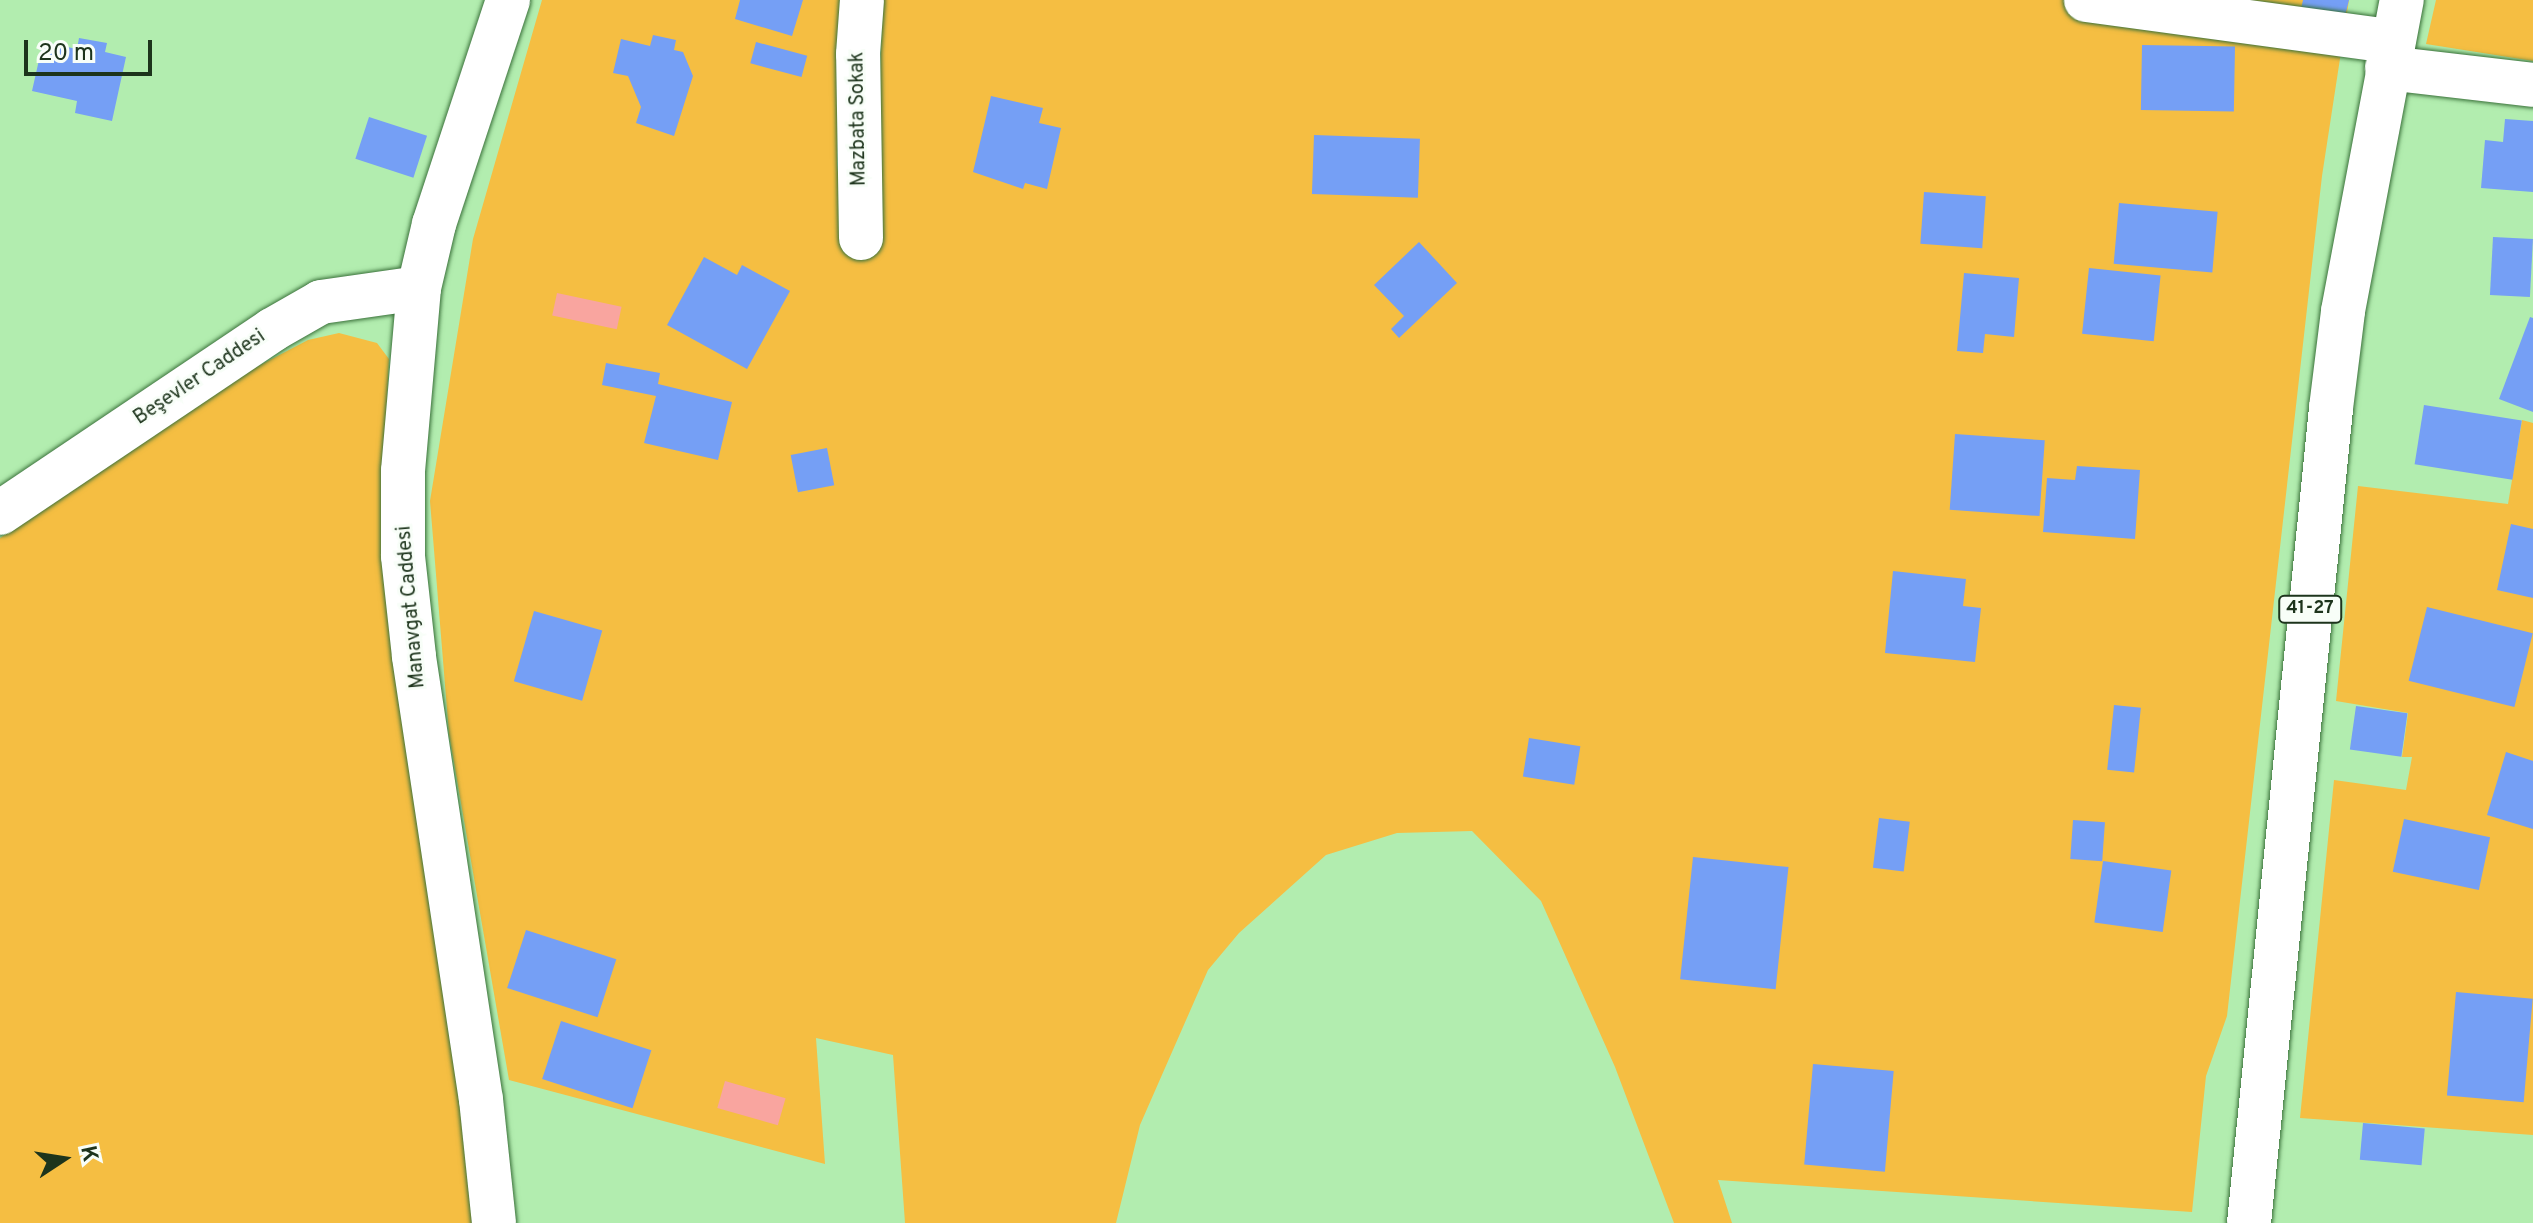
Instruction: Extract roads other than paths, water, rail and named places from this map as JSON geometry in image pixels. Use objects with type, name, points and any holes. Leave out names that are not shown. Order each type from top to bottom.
[{"type":"street","name":"Manavgat Caddesi","points":[[494,1223],[403,556],[409,362],[419,288],[434,224],[508,0]]},
{"type":"street","name":"Mazbata Sokak","points":[[861,238],[862,0]]},
{"type":"street","points":[[2086,0],[2389,55],[2533,85]]},
{"type":"street","name":"41-27","points":[[2249,1223],[2331,408],[2389,55],[2402,0]]},
{"type":"street","name":"Beşevler Caddesi","points":[[0,513],[272,330],[321,302],[419,288]]}]
